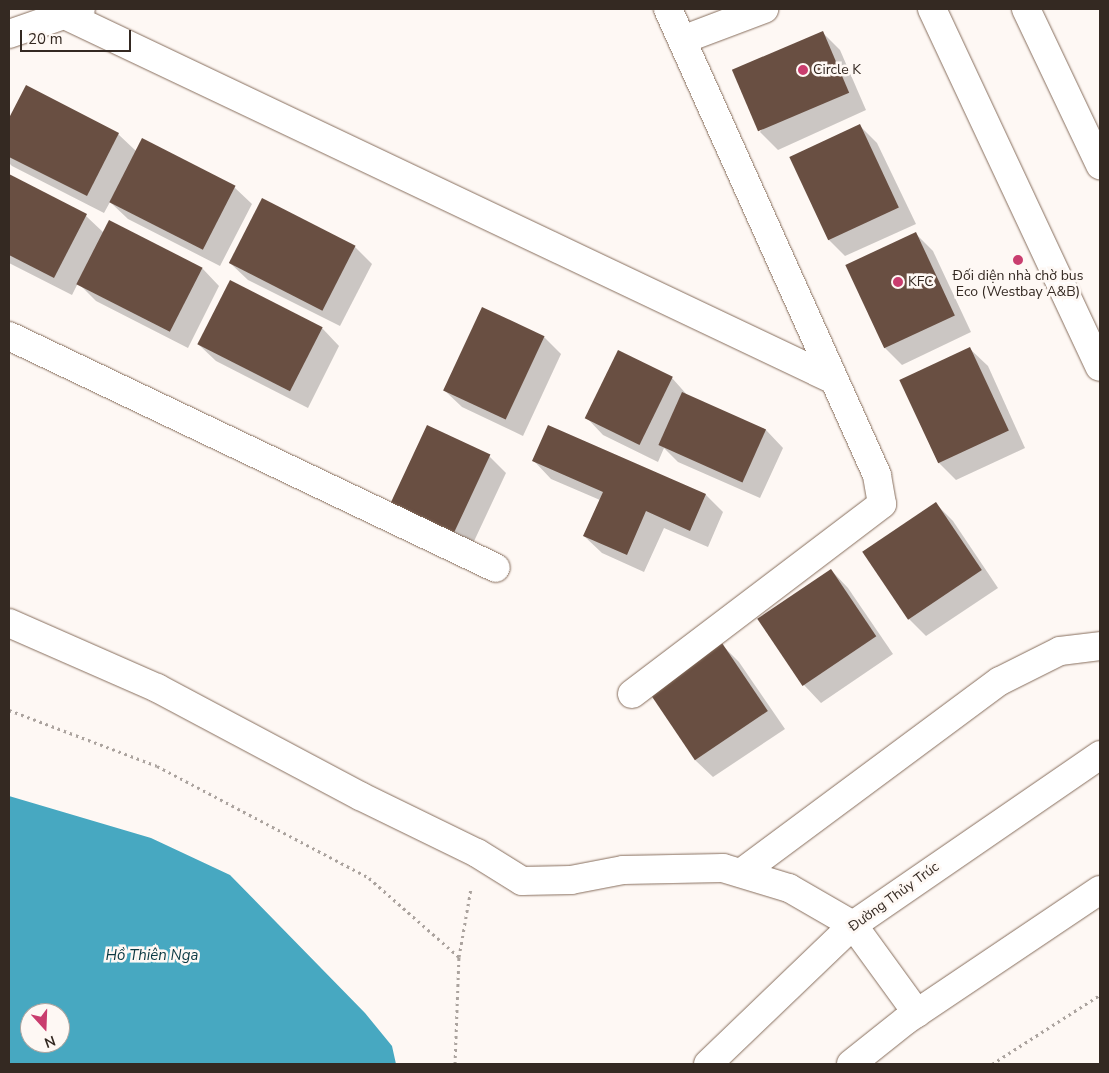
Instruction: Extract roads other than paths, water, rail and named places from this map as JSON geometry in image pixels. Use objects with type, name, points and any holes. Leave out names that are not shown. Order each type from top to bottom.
[{"type":"street","points":[[632,694],[882,504],[877,475],[668,9]]},
{"type":"street","points":[[682,40],[764,9]]},
{"type":"street","points":[[932,9],[1100,367]]},
{"type":"street","points":[[1026,9],[1100,165]]},
{"type":"street","points":[[9,34],[74,12],[834,380]]},
{"type":"street","points":[[9,336],[496,568]]},
{"type":"street","points":[[9,624],[156,688],[360,796],[476,853],[522,881],[571,880],[624,870],[723,868],[789,888],[854,925],[917,1013]]},
{"type":"street","points":[[741,873],[1000,681],[1060,651],[1100,646]]},
{"type":"street","name":"Đường Thủy Trúc","points":[[708,1064],[854,925],[1100,755]]},
{"type":"street","points":[[851,1064],[917,1013],[1100,890]]},
{"type":"water","name":"Hồ Thiên Nga","points":[[9,796],[151,838],[230,875],[365,1013],[392,1046],[396,1064],[9,1064]]},
{"type":"place","name":"Circle K","points":[[803,70]]},
{"type":"place","name":"Đối diện nhà chờ bus Eco (Westbay A&B)","points":[[1018,260]]},
{"type":"place","name":"KFC","points":[[898,282]]}]
